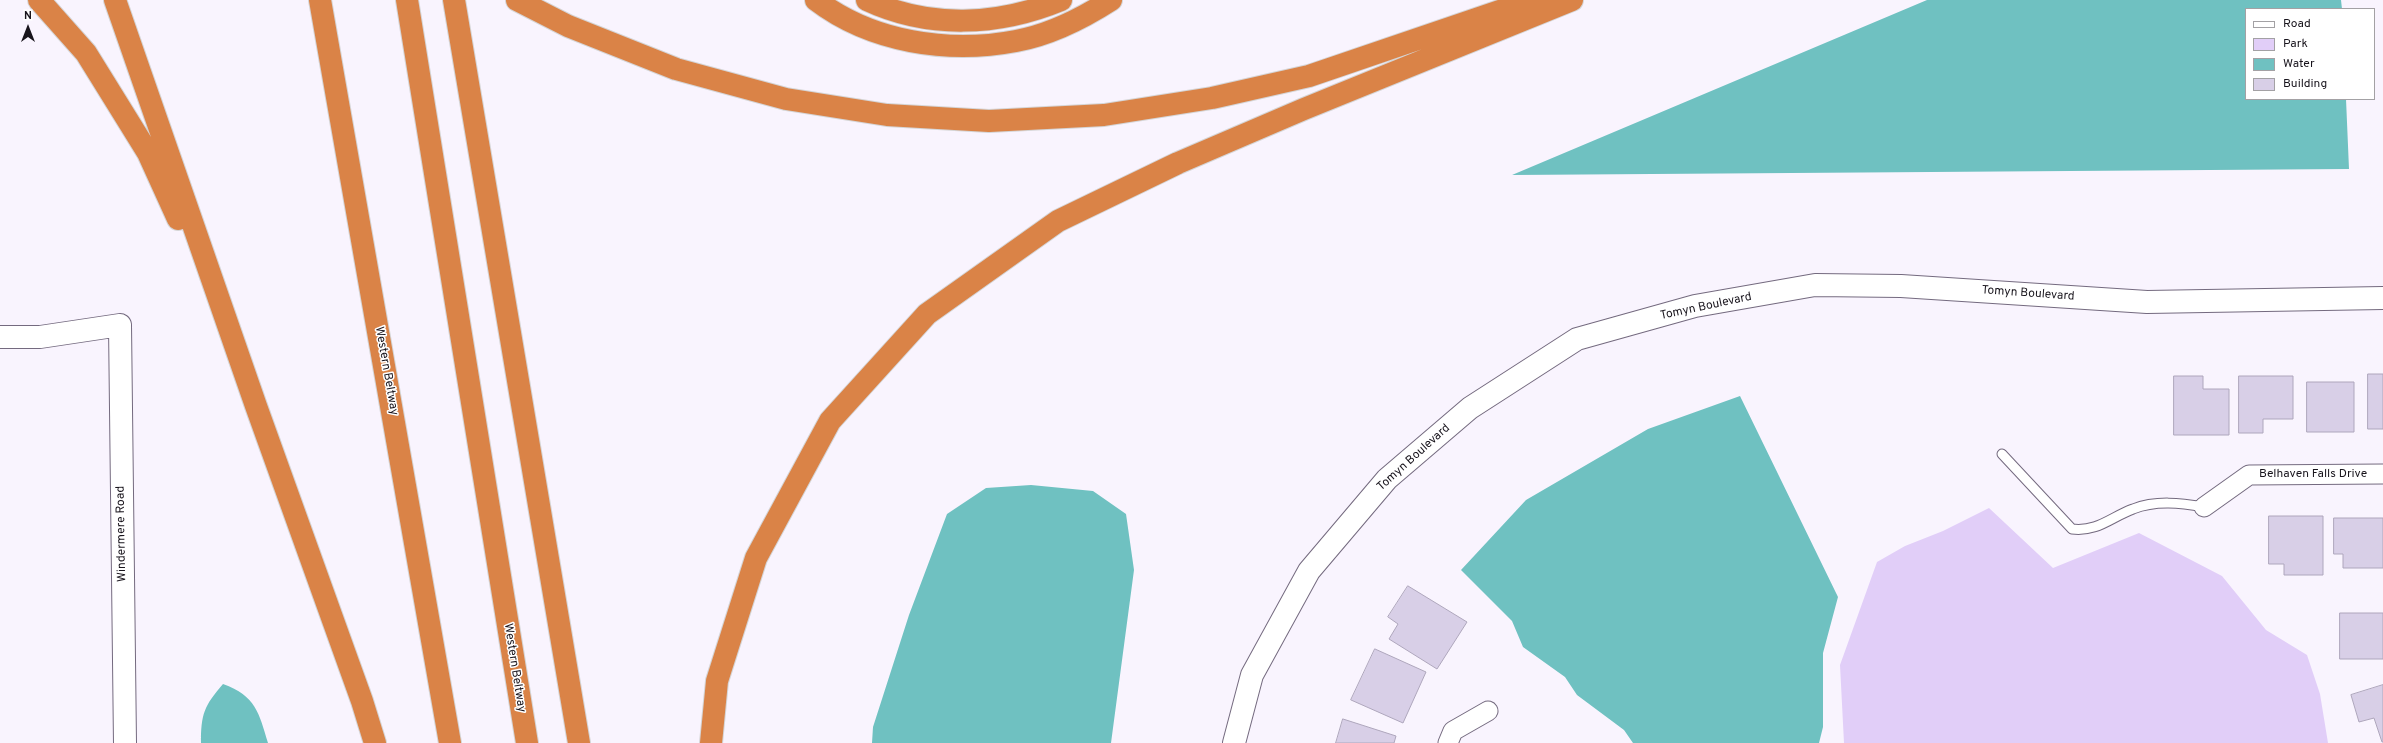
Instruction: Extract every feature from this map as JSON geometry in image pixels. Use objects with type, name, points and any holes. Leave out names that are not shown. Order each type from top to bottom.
[{"type":"highway","points":[[39,0],[86,53],[148,153],[194,255],[256,406]]},
{"type":"highway","points":[[115,0],[256,406],[360,694],[375,743]]},
{"type":"highway","name":"Western Beltway","points":[[320,0],[450,743]]},
{"type":"highway","name":"Western Beltway","points":[[407,0],[527,743]]},
{"type":"highway","points":[[454,0],[579,743]]},
{"type":"highway","points":[[517,0],[568,26],[676,69],[786,99],[887,115],[989,121],[1104,115],[1212,98],[1309,76],[1532,0]]},
{"type":"highway","points":[[816,0],[856,25],[889,36],[930,45],[974,46],[1017,41],[1065,25],[1111,0]]},
{"type":"highway","points":[[867,0],[890,11],[933,20],[974,21],[1014,16],[1061,0]]},
{"type":"highway","points":[[711,743],[718,681],[756,558],[830,421],[927,314],[1058,221],[1178,163],[1304,109],[1572,0]]},
{"type":"street","name":"Tomyn Boulevard","points":[[1234,743],[1252,675],[1308,571],[1387,479],[1470,408],[1577,340],[1695,306],[1815,285],[1902,286],[2148,302],[2383,298]]},
{"type":"street","name":"Windermere Road","points":[[0,337],[40,337],[120,325],[124,743]]},
{"type":"street","name":"Belhaven Falls Drive","points":[[2204,507],[2249,475],[2383,474]]},
{"type":"street","points":[[1448,743],[1453,732],[1488,711]]},
{"type":"lane","points":[[2002,454],[2072,529],[2085,530],[2098,526],[2134,508],[2150,504],[2176,503],[2204,507]]},
{"type":"green space","points":[[1989,508],[2053,568],[2139,533],[2222,576],[2266,630],[2307,655],[2320,694],[2328,743],[1844,743],[1840,665],[1877,562],[1905,546],[1943,531]]},
{"type":"water","points":[[1927,0],[2341,0],[2342,8],[2245,8],[2245,100],[2346,100],[2349,169],[1512,175]]},
{"type":"water","points":[[1740,396],[1838,597],[1823,653],[1823,727],[1819,743],[1633,743],[1624,730],[1577,695],[1565,677],[1523,647],[1512,621],[1461,570],[1526,500],[1648,429]]},
{"type":"water","points":[[1031,485],[1093,491],[1126,514],[1134,570],[1111,743],[872,743],[873,727],[909,615],[947,514],[986,488]]},
{"type":"water","points":[[223,684],[243,694],[249,700],[259,714],[268,743],[201,743],[203,717],[205,711],[212,698]]},
{"type":"building","points":[[2368,374],[2383,374],[2383,429],[2368,429]]},
{"type":"building","points":[[2174,376],[2203,376],[2203,389],[2229,389],[2229,435],[2174,435]]},
{"type":"building","points":[[2239,376],[2293,376],[2293,419],[2263,419],[2263,433],[2239,433]]},
{"type":"building","points":[[2307,382],[2354,382],[2354,432],[2307,432]]},
{"type":"building","points":[[2269,516],[2323,516],[2323,575],[2284,575],[2284,564],[2269,564]]},
{"type":"building","points":[[2334,518],[2383,518],[2383,568],[2343,568],[2343,554],[2334,554]]},
{"type":"building","points":[[1408,586],[1467,622],[1437,669],[1389,639],[1398,624],[1388,617]]},
{"type":"building","points":[[2340,613],[2383,613],[2383,659],[2340,659]]},
{"type":"building","points":[[1375,649],[1426,672],[1403,723],[1351,700]]},
{"type":"building","points":[[2383,685],[2382,742],[2374,718],[2359,722],[2351,695]]},
{"type":"building","points":[[1343,719],[1396,736],[1394,743],[1336,743]]}]
